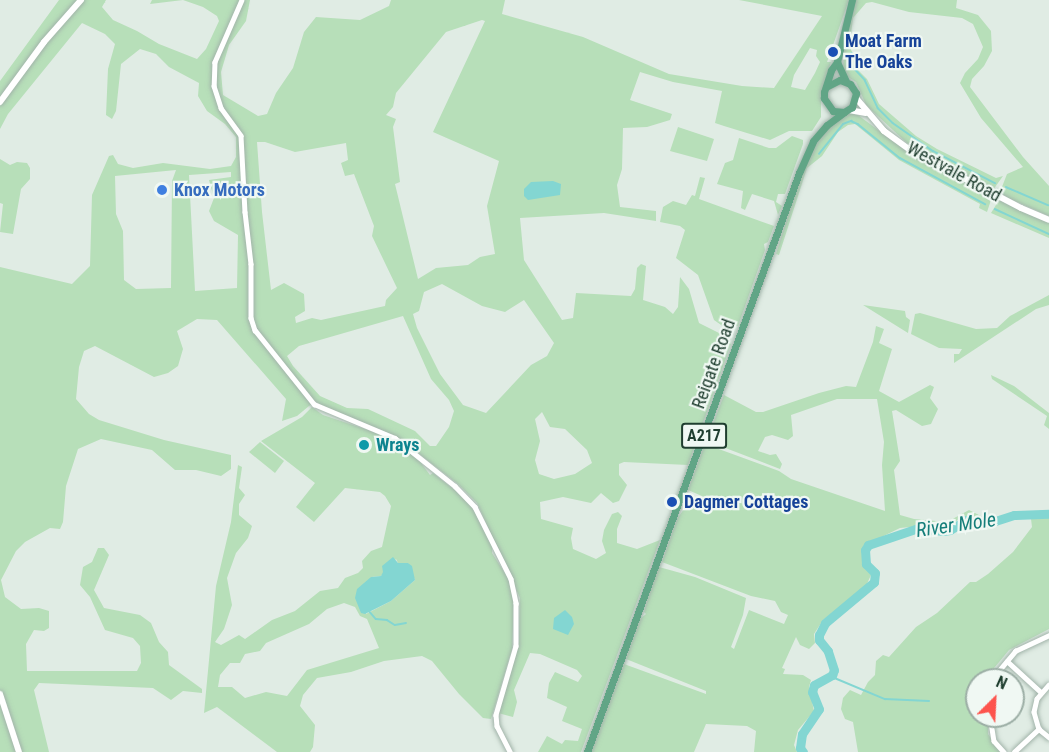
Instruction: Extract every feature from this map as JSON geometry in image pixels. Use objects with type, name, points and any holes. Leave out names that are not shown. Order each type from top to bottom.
[{"type":"main road","points":[[837,62],[846,81],[854,88],[856,98],[846,111],[829,108],[824,98],[831,70],[837,62],[852,0]]},
{"type":"main road","points":[[826,87],[835,81],[846,81]]},
{"type":"main road","name":"Reigate Road","points":[[827,125],[829,108]]},
{"type":"main road","name":"Reigate Road","points":[[587,752],[799,173],[813,141],[827,125],[846,111]]},
{"type":"street","points":[[0,102],[44,42],[81,0]]},
{"type":"street","points":[[242,0],[215,62],[214,86],[221,108],[241,136],[244,212],[251,264],[251,318],[255,330],[314,404],[396,438],[455,486],[475,507],[511,579],[516,603],[516,646],[496,715],[497,726],[510,752]]},
{"type":"street","name":"Westvale Road","points":[[856,98],[866,113],[884,131],[927,160],[1049,220]]},
{"type":"street","points":[[846,111],[866,113]]},
{"type":"street","points":[[1001,668],[1015,651],[1049,635]]},
{"type":"street","points":[[1007,661],[1041,692]]},
{"type":"street","points":[[1049,685],[1041,692],[1034,712],[1039,729],[1049,737]]},
{"type":"street","points":[[0,694],[19,752]]},
{"type":"street","points":[[991,728],[994,741],[1004,752]]},
{"type":"street","points":[[1014,752],[1039,729]]},
{"type":"green space","points":[[59,0],[106,0],[102,7],[113,20],[159,44],[197,59],[206,49],[219,21],[217,16],[203,7],[183,0],[250,0],[246,21],[229,45],[221,72],[223,95],[258,116],[267,114],[276,93],[293,68],[304,32],[316,17],[360,20],[389,6],[391,0],[505,0],[502,14],[583,37],[669,74],[742,86],[774,88],[822,16],[739,0],[849,0],[827,62],[831,62],[821,95],[821,117],[812,131],[789,131],[770,140],[715,123],[722,91],[673,82],[640,72],[630,100],[672,114],[670,120],[647,127],[623,128],[622,169],[617,185],[620,207],[656,211],[656,221],[604,213],[520,218],[524,260],[562,320],[573,318],[576,293],[631,296],[635,289],[637,268],[641,264],[646,266],[643,300],[665,307],[673,314],[678,307],[680,277],[689,289],[699,323],[721,334],[731,344],[688,465],[624,462],[619,464],[619,475],[627,485],[619,501],[613,503],[601,493],[591,503],[563,497],[540,502],[541,519],[573,528],[571,538],[573,549],[596,559],[606,553],[602,541],[604,530],[612,514],[618,512],[622,516],[617,529],[617,543],[637,549],[660,540],[581,752],[538,752],[547,736],[562,744],[565,740],[578,741],[582,729],[562,721],[567,707],[547,698],[549,683],[555,672],[578,682],[582,676],[577,670],[540,654],[530,653],[514,690],[517,702],[513,717],[498,713],[519,640],[520,598],[477,503],[458,484],[396,436],[328,410],[315,401],[297,416],[282,421],[286,399],[217,320],[197,319],[177,331],[183,349],[178,366],[168,373],[154,377],[95,346],[84,351],[79,367],[76,399],[89,414],[99,420],[164,440],[231,455],[231,469],[221,476],[196,470],[175,470],[152,450],[101,439],[78,449],[66,486],[63,522],[60,529],[50,528],[25,542],[16,551],[1,580],[5,597],[21,609],[39,608],[49,611],[49,628],[44,631],[34,630],[26,644],[27,671],[137,671],[141,663],[140,646],[133,638],[105,630],[90,597],[80,585],[83,567],[92,562],[98,548],[104,548],[109,555],[94,590],[104,608],[140,615],[151,623],[159,642],[168,652],[169,665],[202,689],[202,693],[183,691],[171,700],[153,688],[39,683],[34,690],[49,752],[0,752],[0,267],[72,284],[90,266],[92,195],[109,156],[113,155],[118,164],[133,168],[163,163],[210,169],[231,166],[236,157],[236,137],[225,124],[207,111],[198,96],[199,83],[169,67],[156,54],[140,49],[121,64],[116,111],[112,119],[106,115],[108,69],[115,44],[105,34],[82,23],[8,114],[0,129],[0,106],[11,90],[7,87],[0,97],[0,81]],"holes":[[[485,21],[433,132],[499,161],[487,206],[495,254],[480,257],[468,265],[436,268],[418,279],[395,184],[400,182],[393,127],[396,119],[386,115],[393,107],[396,93],[446,32]],[[810,48],[817,50],[816,56],[820,62],[805,90],[791,87],[794,75]],[[257,142],[265,142],[295,152],[346,143],[348,160],[341,163],[345,176],[354,174],[374,226],[372,236],[397,288],[386,300],[385,306],[321,320],[312,318],[296,323],[295,317],[305,311],[304,294],[284,283],[271,290]],[[176,170],[172,181],[171,288],[136,289],[124,280],[123,231],[116,214],[115,176]],[[231,172],[231,177],[209,180],[214,198],[209,211],[214,221],[238,235],[237,288],[195,291],[189,175]],[[442,284],[482,306],[505,312],[524,300],[554,343],[547,356],[531,365],[486,413],[463,405],[440,374],[417,328],[413,314],[419,311],[424,292]],[[403,316],[431,379],[449,400],[454,411],[449,427],[436,446],[430,446],[415,431],[368,409],[347,408],[320,396],[287,356],[299,346]],[[542,412],[550,427],[565,429],[587,450],[592,463],[575,474],[554,479],[539,474],[535,460],[540,441],[535,419]]]},
{"type":"green space","points":[[152,0],[183,0],[150,4]]},
{"type":"green space","points":[[856,0],[957,0],[956,8],[978,15],[991,31],[992,51],[984,66],[972,79],[970,87],[1023,157],[1049,186],[1049,216],[1008,198],[1000,192],[1007,174],[1023,167],[981,118],[960,83],[965,73],[978,59],[983,47],[973,24],[962,18],[909,12],[872,2],[866,3],[853,18],[850,42],[855,67],[867,79],[879,104],[916,136],[937,149],[996,178],[1003,176],[993,190],[907,143],[866,105],[856,82],[845,75],[843,68],[845,38]]},
{"type":"green space","points":[[848,113],[858,115],[914,157],[992,197],[987,212],[979,208],[980,204],[899,160],[855,124],[848,125],[838,132],[822,156],[807,168],[779,255],[776,254],[800,177],[812,150],[830,126]]},
{"type":"green space","points":[[678,127],[714,139],[707,161],[670,151]]},
{"type":"green space","points":[[792,136],[803,140],[803,144],[785,194],[778,194],[776,202],[782,206],[778,215],[774,201],[752,194],[745,210],[741,208],[743,191],[717,184],[725,163],[733,160],[739,138],[769,148],[776,148]]},
{"type":"green space","points":[[0,159],[10,165],[17,162],[27,163],[30,168],[30,179],[21,189],[13,234],[0,232],[3,204],[0,203]]},
{"type":"green space","points":[[700,177],[705,178],[699,199],[774,226],[768,242],[764,244],[765,250],[738,326],[724,327],[714,320],[698,275],[676,258],[685,230],[680,226],[660,222],[663,207],[673,201],[686,205],[692,195],[695,196]]},
{"type":"green space","points":[[999,200],[1049,222],[1049,238],[991,213]]},
{"type":"green space","points":[[1049,295],[1049,305],[1036,309],[954,363],[954,354],[959,354],[962,349],[939,348],[911,334],[915,314],[920,313],[976,329],[997,328],[1010,316]]},
{"type":"green space","points":[[863,305],[905,311],[906,317],[910,320],[908,333]]},
{"type":"green space","points":[[876,326],[884,329],[879,343],[892,349],[879,391],[899,402],[930,385],[934,387],[930,398],[938,409],[931,424],[922,426],[896,410],[892,411],[900,461],[894,470],[900,515],[914,519],[947,522],[969,510],[983,517],[990,516],[992,519],[983,521],[962,517],[948,527],[900,528],[863,546],[863,564],[871,575],[865,588],[823,620],[814,634],[815,643],[809,649],[800,645],[796,637],[782,668],[785,669],[783,674],[803,675],[811,680],[809,687],[814,711],[798,730],[794,745],[797,752],[754,752],[756,731],[747,726],[706,724],[694,752],[591,752],[624,664],[706,694],[706,691],[626,659],[640,619],[646,614],[644,612],[659,567],[695,577],[746,598],[743,615],[731,647],[734,649],[749,610],[784,624],[788,615],[781,612],[775,601],[751,596],[662,562],[677,519],[684,509],[687,495],[717,505],[718,503],[688,490],[705,444],[779,471],[791,479],[885,511],[882,465],[884,442],[877,399],[837,399],[791,415],[793,436],[788,440],[772,435],[765,437],[758,451],[770,455],[776,454],[782,464],[780,469],[715,444],[708,437],[724,395],[756,412],[763,412],[819,393],[846,386],[856,387],[873,342]]},
{"type":"green space","points":[[991,375],[1014,386],[1049,413],[1049,429],[1044,425],[1047,416],[992,379]]},
{"type":"green space","points":[[312,407],[323,415],[392,438],[418,459],[430,475],[433,473],[466,499],[475,511],[492,546],[492,553],[508,578],[514,602],[512,649],[491,719],[483,718],[459,694],[432,661],[422,656],[384,661],[351,672],[317,678],[303,695],[300,706],[315,725],[313,747],[310,752],[277,752],[217,707],[204,713],[216,586],[231,522],[238,465],[242,467],[239,488],[245,495],[239,504],[239,515],[252,526],[248,538],[236,553],[227,578],[232,605],[224,629],[215,642],[221,645],[239,635],[245,639],[272,620],[295,611],[320,591],[338,588],[345,578],[358,573],[363,568],[362,561],[371,551],[382,547],[391,506],[380,492],[345,488],[314,522],[296,507],[315,483],[261,441],[302,417]],"holes":[[[396,559],[398,563],[408,563],[415,580],[391,601],[366,614],[371,577],[381,576]],[[344,603],[355,607],[360,616],[367,619],[379,648],[307,670],[287,696],[266,692],[245,698],[232,687],[218,687],[220,675],[230,663],[240,663],[245,654],[260,651],[266,643],[309,624],[327,609]]]},
{"type":"green space","points":[[260,442],[284,461],[275,473],[249,452]]},
{"type":"green space","points":[[1049,516],[1049,629],[1009,650],[994,668],[965,668],[965,728],[988,728],[988,734],[1000,752],[858,752],[853,722],[845,719],[841,709],[843,698],[850,690],[861,695],[875,675],[876,661],[883,655],[889,657],[916,627],[937,613],[970,582],[976,582],[988,574],[1013,552],[1032,527],[1031,519]]},
{"type":"water","points":[[553,181],[561,184],[560,195],[528,200],[524,196],[524,189],[531,182]]},
{"type":"water","points":[[393,557],[398,563],[408,563],[412,566],[415,580],[391,601],[365,614],[361,613],[355,598],[357,589],[371,577],[381,576],[382,566]]},
{"type":"water","points":[[565,610],[572,617],[574,624],[568,635],[553,629],[554,618]]},
{"type":"waterway","points":[[852,53],[852,66],[865,80],[878,108],[893,123],[933,151],[995,183]]},
{"type":"waterway","points":[[819,154],[843,124],[851,121],[858,124],[900,158],[985,204]]},
{"type":"waterway","points":[[1006,187],[1048,205]]},
{"type":"waterway","points":[[995,209],[1049,234]]},
{"type":"waterway","name":"River Mole","points":[[803,752],[800,748],[802,734],[819,709],[812,692],[814,685],[832,675],[834,670],[828,651],[819,640],[819,635],[825,623],[874,582],[875,573],[866,564],[865,550],[868,545],[918,528],[943,531],[950,530],[966,520],[989,523],[1014,515],[1049,514]]},
{"type":"waterway","points":[[370,612],[376,619],[387,620],[395,625],[406,623]]},
{"type":"waterway","points":[[830,676],[885,699],[929,701]]},
{"type":"place","name":"Moat Farm The Oaks","points":[[833,52]]},
{"type":"place","name":"Knox Motors","points":[[162,190]]},
{"type":"place","name":"Wrays","points":[[364,445]]},
{"type":"place","name":"Dagmer Cottages","points":[[672,502]]}]
